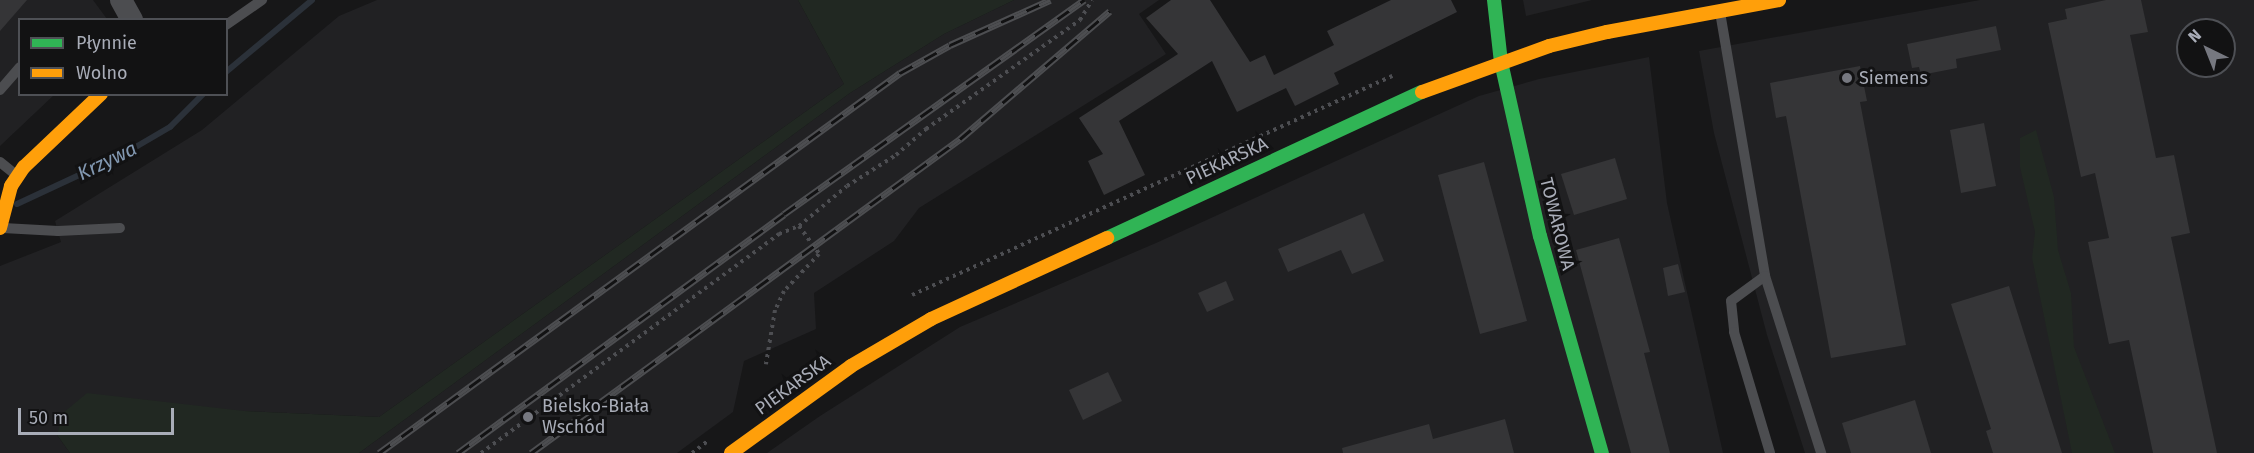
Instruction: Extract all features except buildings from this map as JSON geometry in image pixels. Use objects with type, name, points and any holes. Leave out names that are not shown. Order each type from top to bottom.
[{"type":"street","points":[[121,0],[131,18]]},
{"type":"street","name":"TOWAROWA","points":[[1494,0],[1501,62],[1540,236],[1602,453]]},
{"type":"street","name":"PIEKARSKA","points":[[731,453],[852,366],[891,341],[966,301],[1400,101],[1549,46],[1668,15],[1720,11],[1779,0]]},
{"type":"street","points":[[0,228],[14,181],[99,96]]},
{"type":"lane","points":[[228,24],[262,0]]},
{"type":"lane","points":[[1720,11],[1765,276],[1821,453]]},
{"type":"lane","points":[[0,90],[18,69]]},
{"type":"lane","points":[[0,162],[14,181]]},
{"type":"lane","points":[[0,228],[58,231],[120,228]]},
{"type":"lane","points":[[1765,276],[1731,301],[1734,332],[1770,453]]},
{"type":"path","points":[[481,453],[779,234],[799,226],[847,186],[896,155],[926,129],[1080,20],[1092,0]]},
{"type":"path","points":[[766,364],[775,310],[784,291],[819,254],[799,226]]},
{"type":"shaded area","points":[[0,0],[93,0],[106,18],[18,18],[18,96],[53,96],[0,146]]},
{"type":"shaded area","points":[[377,0],[798,0],[844,84],[379,417],[244,411],[57,435],[70,453],[0,453],[0,266],[61,242],[55,221],[202,130],[339,16]]},
{"type":"shaded area","points":[[798,0],[1014,0],[944,34],[850,93],[359,453],[70,453],[57,435],[63,413],[87,393],[244,411],[379,417],[844,84]]},
{"type":"shaded area","points":[[1014,0],[1159,0],[1139,14],[1166,54],[919,208],[894,241],[814,293],[816,329],[744,361],[733,412],[677,453],[359,453],[850,93],[944,34]]},
{"type":"shaded area","points":[[1523,0],[1592,0],[1526,16]]},
{"type":"shaded area","points":[[1980,0],[2254,0],[2254,453],[1805,453],[1767,335],[1714,133],[1699,51]]},
{"type":"shaded area","points":[[1649,57],[1667,203],[1723,453],[767,453],[820,416],[960,327],[1156,243],[1479,96],[1539,79]]},
{"type":"shaded area","points":[[2036,130],[2054,197],[2058,250],[2071,293],[2074,347],[2115,453],[2072,453],[2032,258],[2035,232],[2020,167],[2020,138]]},
{"type":"waterway","name":"Krzywa","points":[[228,70],[312,0]]},
{"type":"waterway","name":"Krzywa","points":[[17,204],[122,155],[170,127],[201,96]]},
{"type":"railway","points":[[379,453],[900,73],[950,45],[1050,0]]},
{"type":"railway","points":[[458,453],[784,214],[1084,0]]},
{"type":"railway","points":[[531,453],[960,139],[1110,11]]},
{"type":"traffic: fast","points":[[1494,0],[1501,62],[1540,236],[1602,453]]},
{"type":"traffic: fast","points":[[1107,238],[1422,92]]},
{"type":"traffic: slow","points":[[1422,92],[1549,46],[1607,32],[1779,0]]},
{"type":"traffic: slow","points":[[0,228],[11,186],[24,167],[99,96]]},
{"type":"traffic: slow","points":[[731,453],[851,366],[931,319],[1107,238]]},
{"type":"place","name":"Siemens","points":[[1847,78]]},
{"type":"place","name":"Bielsko-Biała Wschód","points":[[528,417]]}]
